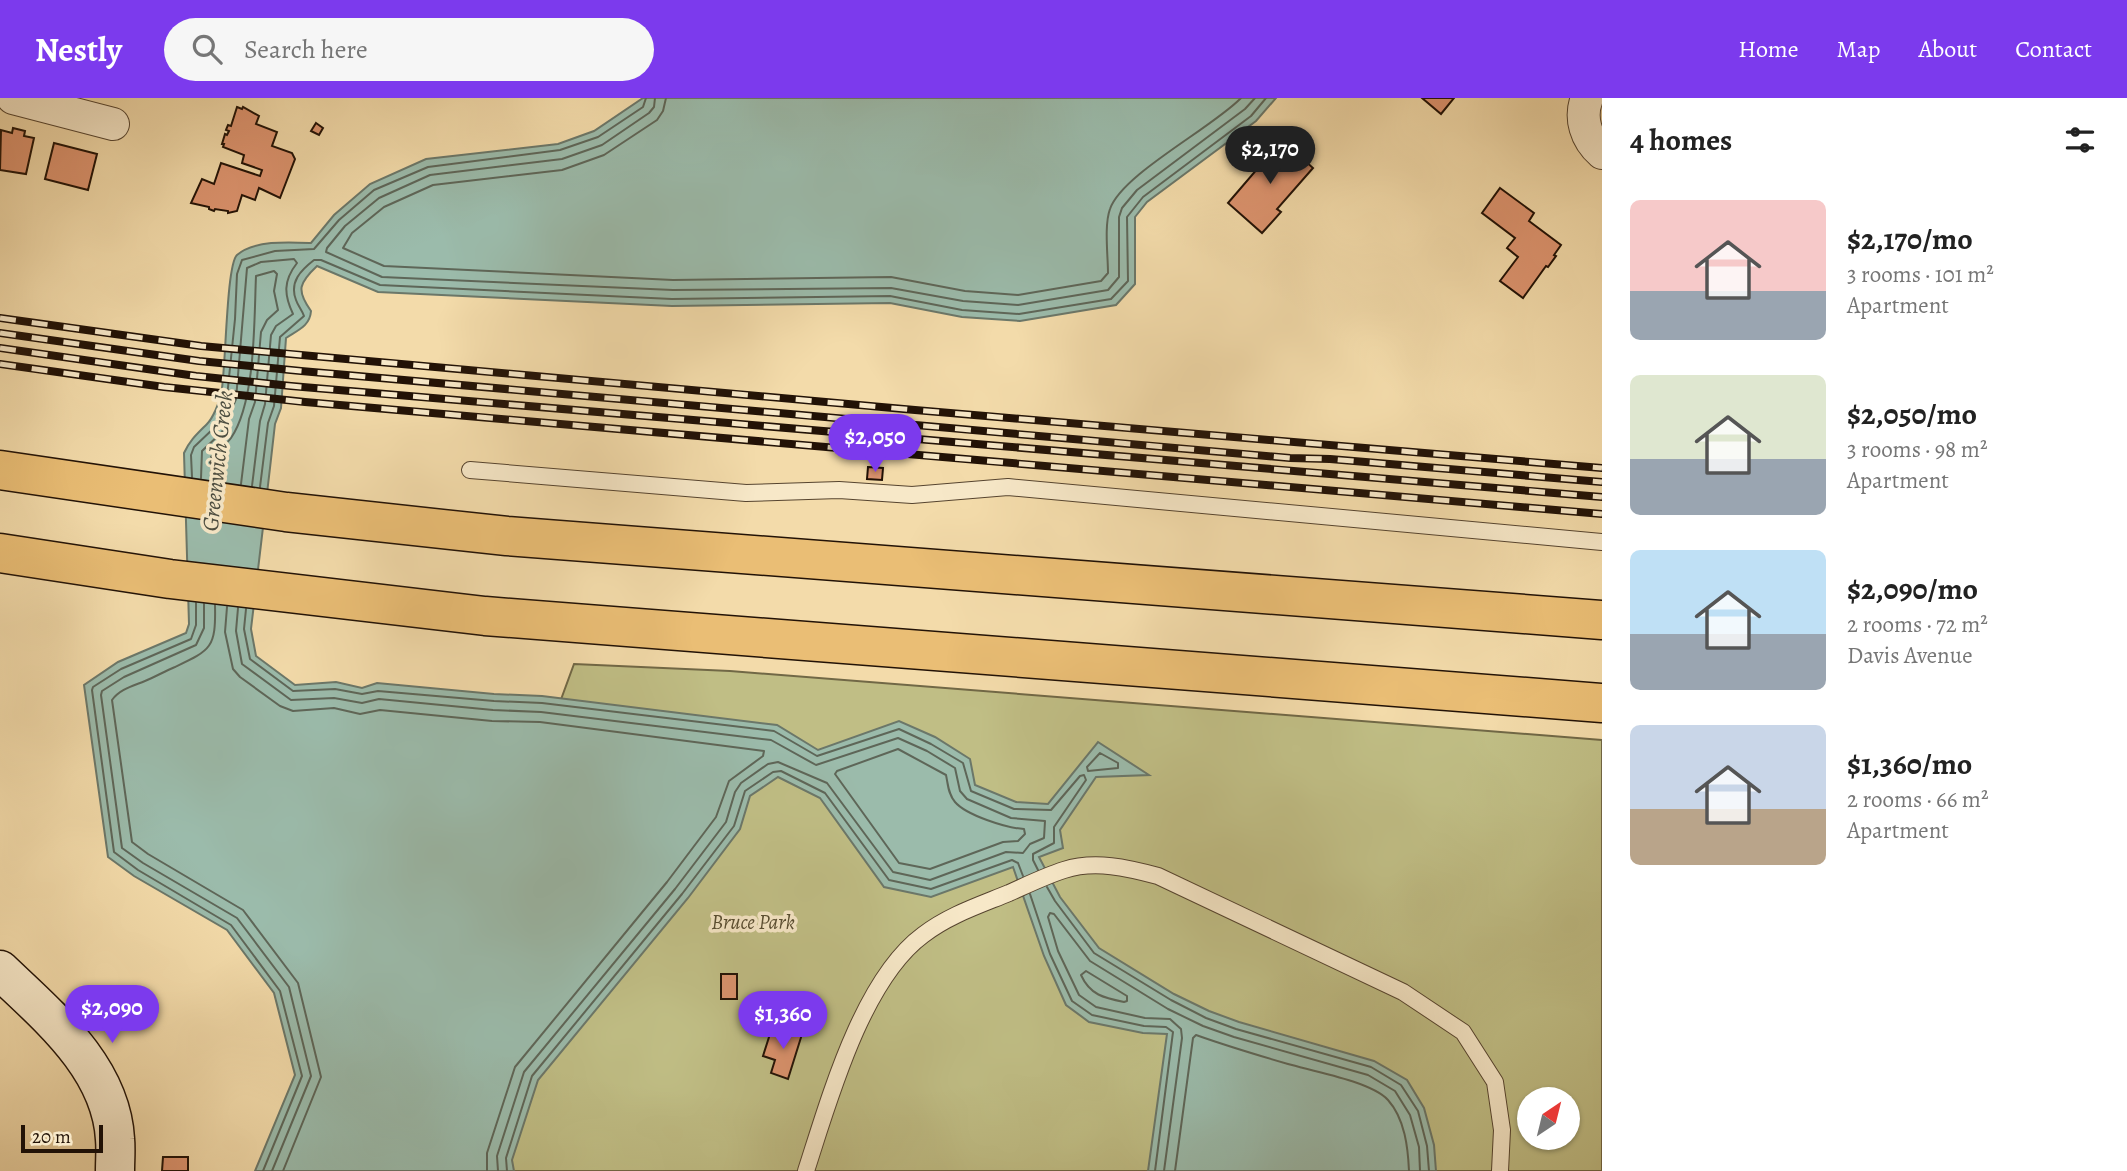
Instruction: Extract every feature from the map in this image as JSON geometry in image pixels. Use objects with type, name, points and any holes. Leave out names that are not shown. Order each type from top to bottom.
[{"type":"highway","points":[[0,470],[286,512],[607,545],[1602,620]]},
{"type":"highway","points":[[0,553],[275,592],[585,624],[1602,703]]},
{"type":"main road","points":[[0,970],[50,1018],[84,1056],[107,1101],[115,1137],[114,1171]]},
{"type":"street","points":[[13,98],[113,124]]},
{"type":"street","points":[[1587,98],[1583,115],[1586,132],[1602,153]]},
{"type":"lane","points":[[470,470],[746,493],[839,490],[912,495],[1008,487],[1602,542]]},
{"type":"lane","points":[[806,1171],[854,1038],[870,1002],[905,951],[923,935],[953,916],[1066,869],[1094,866],[1123,867],[1158,876],[1403,992],[1463,1032],[1495,1082],[1502,1130],[1500,1171]]},
{"type":"green space","name":"Bruce Park","points":[[574,664],[730,671],[1602,740],[1602,1171],[388,1171]]},
{"type":"water","name":"Greenwich Creek","points":[[643,98],[1276,98],[1256,121],[1147,202],[1135,217],[1135,284],[1116,305],[1020,321],[962,317],[890,303],[672,306],[378,292],[317,266],[306,277],[302,287],[303,298],[311,311],[310,316],[303,327],[286,338],[281,408],[275,424],[251,629],[256,656],[295,685],[336,682],[362,688],[377,683],[542,696],[777,725],[818,750],[899,721],[935,737],[970,759],[975,785],[1016,802],[1048,804],[1098,742],[1149,775],[1096,777],[1060,830],[1063,848],[1039,857],[1060,897],[1099,948],[1174,994],[1209,1011],[1374,1061],[1407,1080],[1424,1108],[1434,1145],[1436,1171],[1148,1171],[1167,1034],[1143,1033],[1089,1022],[1066,1005],[1044,956],[1013,867],[931,897],[884,887],[820,798],[778,777],[750,796],[740,829],[688,898],[538,1080],[512,1160],[514,1171],[255,1171],[295,1075],[274,993],[227,930],[134,876],[108,857],[84,685],[118,662],[186,633],[189,624],[184,453],[211,418],[221,395],[233,263],[237,255],[244,250],[262,244],[311,243],[334,215],[370,184],[426,159],[558,144],[594,131]]},
{"type":"building","points":[[1422,98],[1454,98],[1441,114]]},
{"type":"building","points":[[237,107],[243,107],[259,116],[256,124],[277,132],[272,146],[292,153],[295,159],[280,198],[259,188],[255,200],[242,195],[237,211],[214,211],[209,207],[191,203],[202,179],[214,184],[221,163],[260,176],[262,170],[242,163],[244,155],[223,147],[225,134],[229,131],[226,130],[228,125],[231,126]]},
{"type":"building","points":[[316,123],[323,128],[319,135],[311,131]]},
{"type":"building","points":[[13,128],[25,131],[24,136],[34,138],[26,174],[0,170],[1,130],[12,133]]},
{"type":"building","points":[[1282,140],[1313,168],[1277,209],[1281,212],[1262,233],[1228,203]]},
{"type":"building","points":[[54,143],[97,154],[88,190],[45,179]]},
{"type":"building","points":[[1500,188],[1534,213],[1529,221],[1561,245],[1554,255],[1556,256],[1523,298],[1500,281],[1518,257],[1507,248],[1515,238],[1482,213]]},
{"type":"building","points":[[868,467],[883,468],[882,480],[867,479]]},
{"type":"building","points":[[721,974],[737,974],[737,999],[721,999]]},
{"type":"building","points":[[786,1026],[803,1031],[788,1079],[771,1073],[775,1060],[763,1056],[770,1034],[782,1038]]},
{"type":"building","points":[[163,1157],[188,1157],[188,1171],[162,1171]]},
{"type":"railway","points":[[0,318],[201,346],[1602,468]]},
{"type":"railway","points":[[0,333],[199,361],[301,371],[1290,458],[1602,482]]},
{"type":"railway","points":[[0,348],[196,376],[291,386],[1602,497]]},
{"type":"railway","points":[[0,364],[164,387],[305,402],[1602,514]]}]
